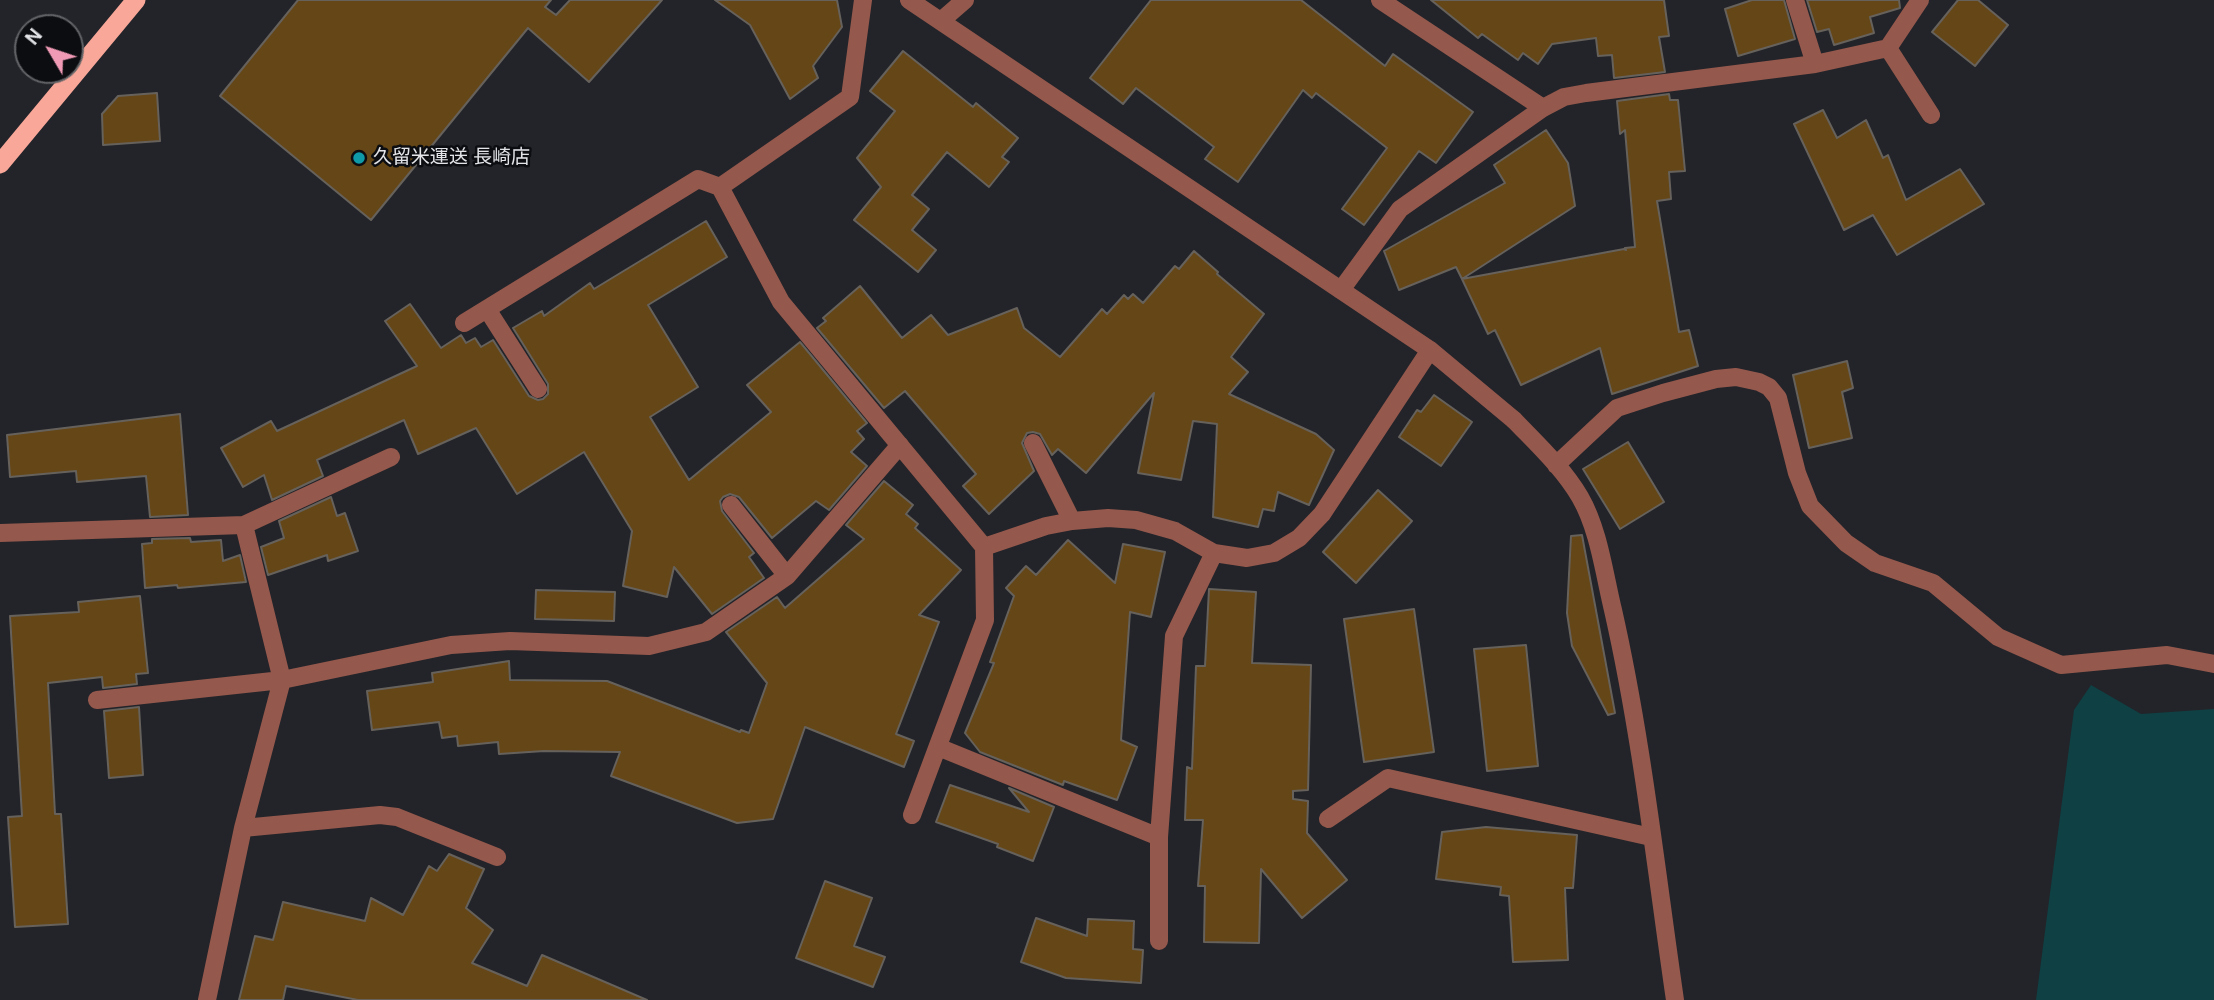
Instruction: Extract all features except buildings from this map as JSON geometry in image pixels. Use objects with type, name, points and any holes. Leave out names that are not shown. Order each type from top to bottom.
[{"type":"highway","points":[[0,163],[136,0]]},
{"type":"street","points":[[720,187],[850,97],[863,0]]},
{"type":"street","points":[[909,0],[1430,350],[1514,420],[1556,465],[1580,497],[1601,557],[1619,638],[1675,1000]]},
{"type":"street","points":[[942,20],[965,0]]},
{"type":"street","points":[[1380,0],[1543,108]]},
{"type":"street","points":[[1795,0],[1815,64]]},
{"type":"street","points":[[1341,290],[1400,209],[1543,108],[1564,97],[1815,64],[1888,48],[1920,0]]},
{"type":"street","points":[[1888,48],[1931,115]]},
{"type":"street","points":[[464,323],[698,179],[720,187],[781,302],[984,547],[985,620],[912,816]]},
{"type":"street","points":[[486,309],[538,389]]},
{"type":"street","points":[[984,547],[1046,526],[1108,518],[1136,520],[1175,531],[1214,554],[1247,558],[1274,553],[1299,538],[1322,514],[1430,350]]},
{"type":"street","points":[[1556,465],[1617,408],[1716,379],[1736,377],[1759,382],[1769,387],[1779,398],[1797,473],[1810,506],[1846,543],[1875,563],[1933,583],[1998,637],[2061,665],[2167,655],[2214,664]]},
{"type":"street","points":[[1033,443],[1072,521]]},
{"type":"street","points":[[97,700],[282,680],[451,645],[510,641],[649,646],[706,632],[787,576],[900,445]]},
{"type":"street","points":[[0,533],[244,525],[391,457]]},
{"type":"street","points":[[732,505],[787,576]]},
{"type":"street","points":[[207,1000],[243,828],[282,680],[244,525]]},
{"type":"street","points":[[1158,941],[1159,837],[1174,636],[1214,554]]},
{"type":"street","points":[[938,747],[1159,837]]},
{"type":"street","points":[[1328,819],[1388,778],[1651,837]]},
{"type":"street","points":[[243,828],[380,815],[397,817],[497,857]]},
{"type":"water","points":[[2091,685],[2141,714],[2214,709],[2214,1000],[2036,1000],[2074,710]]},
{"type":"place","name":"久留米運送 長崎店","points":[[359,158]]}]
